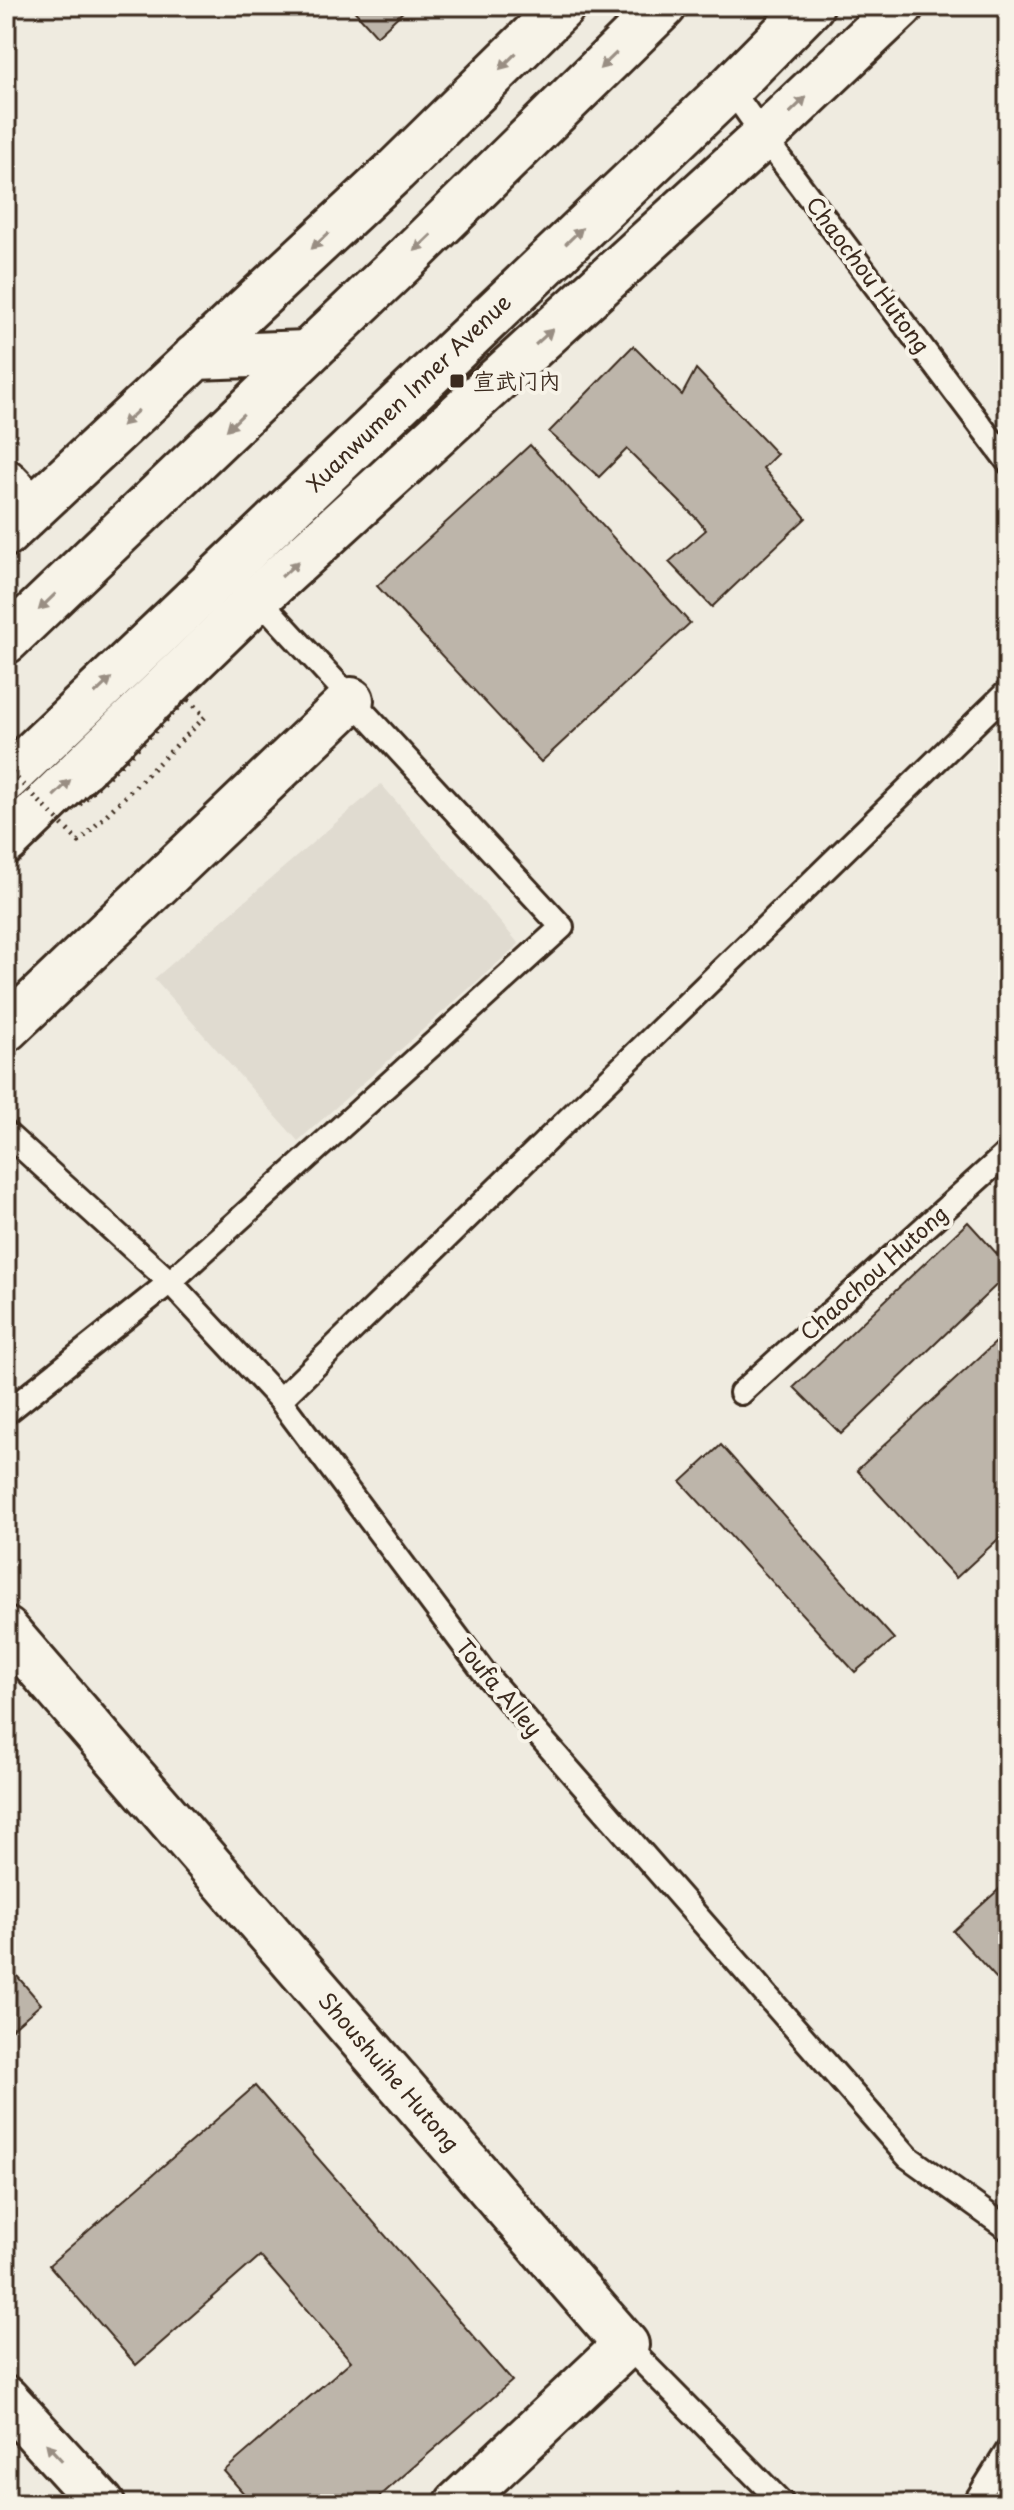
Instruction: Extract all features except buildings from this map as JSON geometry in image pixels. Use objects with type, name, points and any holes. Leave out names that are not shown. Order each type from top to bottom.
[{"type":"street","points":[[15,508],[195,357],[395,171],[563,6]]},
{"type":"street","points":[[6,641],[664,6]]},
{"type":"street","name":"Xuanwumen Inner Avenue","points":[[6,779],[730,88],[811,6]]},
{"type":"street","points":[[6,842],[258,598],[764,136],[901,6]]},
{"type":"street","points":[[195,357],[307,353]]},
{"type":"street","points":[[6,1029],[351,700]]},
{"type":"street","name":"Shoushuihe Hutong","points":[[6,1630],[626,2345]]},
{"type":"street","points":[[457,2504],[626,2345]]},
{"type":"street","points":[[6,2399],[102,2504]]},
{"type":"lane","name":"Chaochou Hutong","points":[[730,88],[1008,462]]},
{"type":"lane","points":[[6,1413],[170,1282],[562,927],[258,598]]},
{"type":"lane","points":[[280,1400],[1008,691]]},
{"type":"lane","name":"Toufa Alley","points":[[6,1133],[170,1282],[280,1400],[486,1675],[908,2157],[1008,2229]]},
{"type":"lane","name":"Chaochou Hutong","points":[[741,1393],[1008,1152]]},
{"type":"lane","name":"Shoushuihe Hutong","points":[[626,2345],[783,2504]]},
{"type":"lane","points":[[974,2504],[1008,2450]]},
{"type":"path","points":[[6,767],[79,842],[205,717],[188,699],[76,808]]},
{"type":"shaded area","points":[[381,784],[519,944],[298,1141],[154,979]]},
{"type":"place","name":"宣武门内","points":[[457,381]]}]
